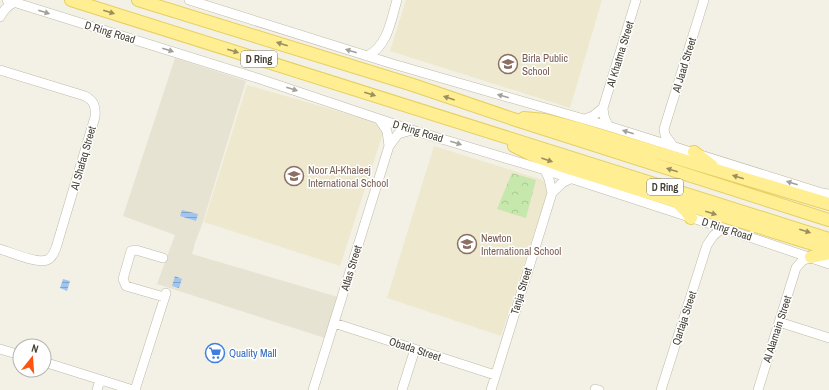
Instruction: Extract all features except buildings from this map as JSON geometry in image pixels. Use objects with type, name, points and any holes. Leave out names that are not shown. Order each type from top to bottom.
[{"type":"main road","name":"D Ring Road","points":[[71,0],[829,239]]},
{"type":"main road","name":"D Ring","points":[[138,0],[413,85],[513,120],[829,220]]},
{"type":"main road","name":"D Ring","points":[[513,120],[529,118],[545,120],[587,131],[829,204]]},
{"type":"main road","points":[[501,136],[519,149],[540,158],[829,249]]},
{"type":"main road","points":[[694,152],[722,172]]},
{"type":"main road","points":[[676,201],[695,219]]},
{"type":"main road","points":[[811,257],[829,253]]},
{"type":"street","points":[[190,0],[392,64],[585,119],[829,194]]},
{"type":"street","points":[[367,56],[378,50],[385,40],[397,0]]},
{"type":"street","name":"Al Khatma Street","points":[[603,108],[636,0]]},
{"type":"street","name":"Al Jaad Street","points":[[664,129],[704,0]]},
{"type":"street","points":[[0,17],[11,1]]},
{"type":"street","name":"D Ring Road","points":[[11,1],[260,79],[412,130],[545,170],[829,264]]},
{"type":"street","points":[[385,40],[386,53],[392,64]]},
{"type":"street","name":"Al Shafaq Street","points":[[0,70],[85,96],[92,100],[96,108],[95,117],[53,256],[46,261],[37,261],[0,249]]},
{"type":"street","points":[[585,119],[593,116],[603,108]]},
{"type":"street","points":[[603,108],[608,126]]},
{"type":"street","points":[[379,119],[387,131],[389,146]]},
{"type":"street","points":[[648,138],[660,133],[664,129],[673,146]]},
{"type":"street","name":"Atlas Street","points":[[313,390],[389,146],[398,134],[412,130]]},
{"type":"street","points":[[545,170],[549,179],[552,193]]},
{"type":"street","points":[[552,193],[562,183],[570,179]]},
{"type":"street","name":"Tanja Street","points":[[491,390],[552,193]]},
{"type":"street","points":[[695,219],[707,233],[707,245]]},
{"type":"street","name":"Qartaja Street","points":[[661,390],[707,245],[714,235],[723,228]]},
{"type":"street","points":[[52,365],[134,390],[165,295],[126,286],[122,279],[131,251],[136,250],[163,258]]},
{"type":"street","points":[[788,250],[794,258],[796,268]]},
{"type":"street","points":[[796,268],[802,261],[811,257]]},
{"type":"street","name":"Al Alamain Street","points":[[758,390],[796,268]]},
{"type":"street","points":[[779,322],[829,338]]},
{"type":"street","name":"Obada Street","points":[[334,323],[496,375]]},
{"type":"street","points":[[0,349],[12,353]]},
{"type":"street","points":[[402,390],[415,349]]},
{"type":"street","points":[[97,390],[100,380]]},
{"type":"shaded area","name":"Birla Public School","points":[[406,0],[602,0],[570,108],[390,51]]},
{"type":"shaded area","points":[[175,58],[246,81],[192,254],[338,297],[325,338],[157,284],[175,235],[123,216]]},
{"type":"shaded area","name":"Noor Al-Khaleej International School","points":[[247,85],[376,122],[384,130],[340,266],[204,222]]},
{"type":"shaded area","name":"Newton International School","points":[[434,146],[543,180],[548,190],[501,336],[387,298]]},
{"type":"green space","points":[[512,173],[536,180],[526,218],[497,209]]},
{"type":"water","points":[[182,210],[198,214],[196,221],[180,216]]},
{"type":"water","points":[[175,276],[182,279],[179,288],[172,286]]},
{"type":"water","points":[[63,279],[70,281],[67,291],[60,288]]},
{"type":"place","name":"Birla Public School","points":[[508,64]]},
{"type":"place","name":"Noor Al-Khaleej International School","points":[[294,176]]},
{"type":"place","name":"Newton International School","points":[[467,244]]},
{"type":"place","name":"Quality Mall","points":[[215,353]]}]
